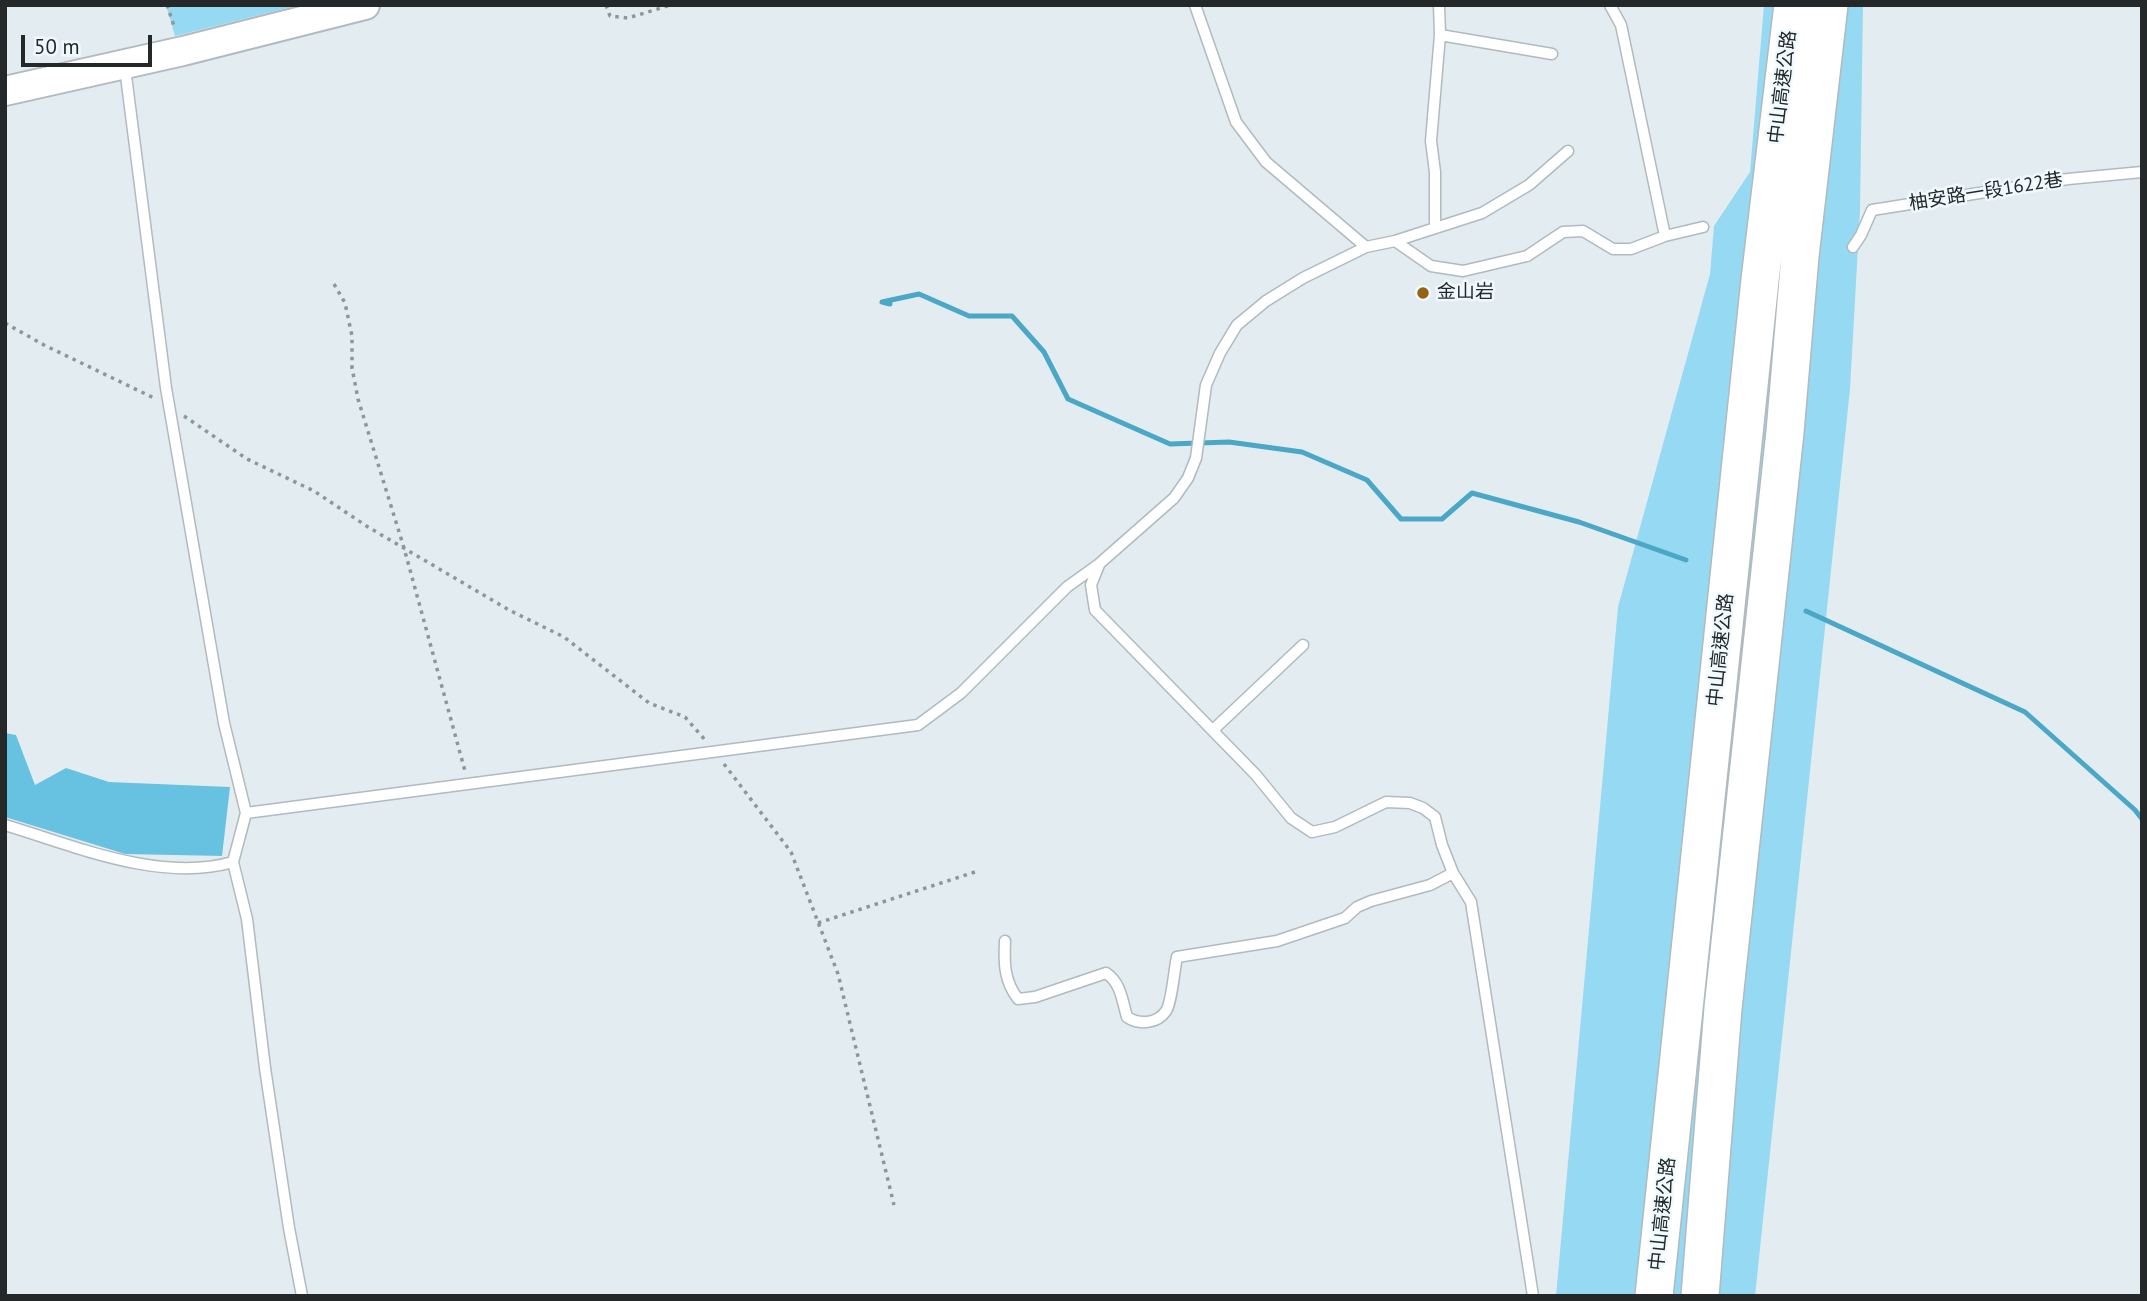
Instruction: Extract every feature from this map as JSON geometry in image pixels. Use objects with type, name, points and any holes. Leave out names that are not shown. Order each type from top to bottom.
[{"type":"highway","name":"中山高速公路","points":[[1654,1296],[1760,280],[1793,5]]},
{"type":"highway","name":"中山高速公路","points":[[1700,1296],[1723,1008],[1784,446],[1800,256],[1829,5]]},
{"type":"street","points":[[5,91],[125,65],[365,5]]},
{"type":"lane","points":[[1195,5],[1236,122],[1266,162],[1366,247]]},
{"type":"lane","points":[[1435,226],[1435,172],[1431,141],[1440,34],[1439,5]]},
{"type":"lane","points":[[1610,5],[1621,24],[1665,236]]},
{"type":"lane","points":[[1440,34],[1552,54]]},
{"type":"lane","points":[[125,65],[169,406],[224,723],[246,813],[233,862],[247,919],[265,1068],[302,1296]]},
{"type":"lane","points":[[246,813],[918,725],[961,693],[1067,587],[1099,564],[1174,498],[1188,478],[1196,458],[1206,385],[1220,353],[1237,325],[1266,301],[1303,278],[1366,247],[1395,241],[1482,213],[1529,185],[1568,151]]},
{"type":"lane","name":"柚安路一段1622巷","points":[[1853,247],[1872,210],[2068,179],[2142,172]]},
{"type":"lane","points":[[1395,241],[1431,266],[1463,271],[1527,256],[1563,232],[1583,231],[1614,249],[1631,249],[1665,236],[1703,227]]},
{"type":"lane","points":[[1099,564],[1091,585],[1095,610],[1256,775],[1291,818],[1312,832],[1335,827],[1386,802],[1410,803],[1435,817],[1453,873],[1471,902],[1533,1296]]},
{"type":"lane","points":[[1213,730],[1303,645]]},
{"type":"lane","points":[[5,825],[137,866],[214,868],[233,862]]},
{"type":"lane","points":[[1005,941],[1004,965],[1009,988],[1018,999],[1035,997],[1106,973],[1115,979],[1127,1017],[1136,1023],[1150,1022],[1165,1012],[1171,998],[1177,957],[1276,941],[1345,918],[1357,907],[1371,901],[1430,885],[1453,873]]},
{"type":"path","points":[[606,5],[610,16],[628,18],[671,5]]},
{"type":"path","points":[[334,284],[345,303],[350,325],[352,368],[358,399],[404,548],[468,783]]},
{"type":"path","points":[[5,323],[169,406],[247,458],[314,491],[368,527],[509,610],[564,637],[649,703],[685,717],[791,852],[838,974],[894,1205]]},
{"type":"path","points":[[818,923],[978,871]]},
{"type":"shaded area","points":[[166,5],[300,5],[175,36]]},
{"type":"shaded area","points":[[1764,5],[1863,5],[1860,211],[1850,389],[1755,1296],[1556,1296],[1618,607],[1710,274],[1714,226],[1750,172]]},
{"type":"shaded area","points":[[5,733],[16,735],[35,785],[66,768],[109,782],[230,787],[222,856],[125,854],[5,817]]},
{"type":"waterway","points":[[890,304],[882,302],[919,294],[969,316],[1012,316],[1044,352],[1068,399],[1170,444],[1229,442],[1302,452],[1367,480],[1401,519],[1442,519],[1472,493],[1579,522],[1686,560]]},
{"type":"waterway","points":[[1806,611],[2025,712],[2142,819]]},
{"type":"place","name":"金山岩","points":[[1423,293]]}]
